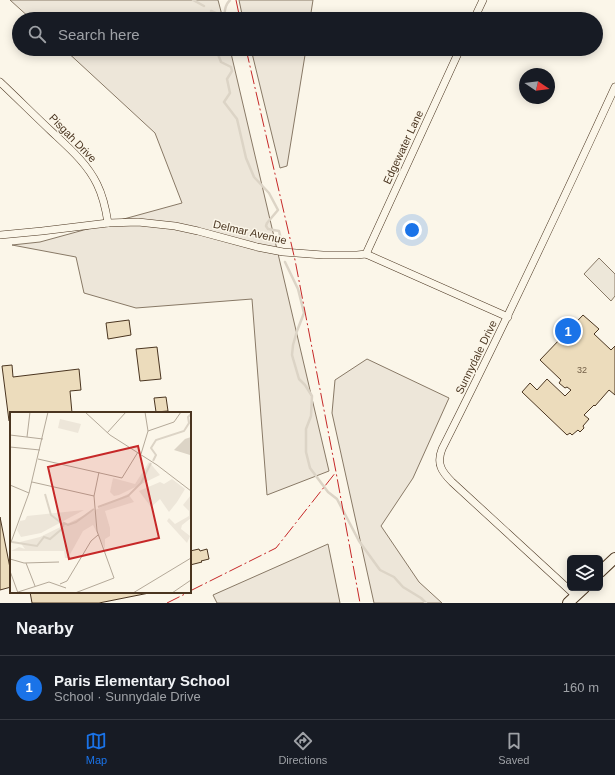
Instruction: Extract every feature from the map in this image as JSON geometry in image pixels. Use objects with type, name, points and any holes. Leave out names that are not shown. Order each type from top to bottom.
[{"type":"street","points":[[477,12],[483,0]]},
{"type":"street","name":"Edgewater Lane","points":[[366,254],[457,56]]},
{"type":"street","name":"Pisgah Drive","points":[[0,82],[84,164],[100,189],[104,200],[108,223]]},
{"type":"street","name":"Sunnydale Drive","points":[[572,600],[452,482],[444,472],[439,462],[439,455],[508,317],[615,87]]},
{"type":"street","name":"Delmar Avenue","points":[[0,235],[108,223],[138,222],[175,226],[282,252],[323,255],[366,254],[508,317]]},
{"type":"street","points":[[603,569],[615,558]]},
{"type":"street","points":[[572,600],[581,591]]},
{"type":"shaded area","points":[[10,0],[218,0],[221,12],[23,12]]},
{"type":"shaded area","points":[[239,0],[313,0],[311,12],[242,12]]},
{"type":"shaded area","points":[[72,56],[232,56],[329,471],[267,495],[252,299],[136,308],[84,293],[76,257],[12,245],[40,242],[182,203],[155,133]]},
{"type":"shaded area","points":[[253,56],[305,56],[287,166],[280,168]]},
{"type":"shaded area","points":[[599,258],[615,274],[615,296],[611,301],[584,274]]},
{"type":"shaded area","points":[[367,359],[449,398],[413,478],[381,526],[419,582],[442,603],[374,603],[332,413],[335,380]]},
{"type":"shaded area","points":[[328,544],[340,603],[217,603],[213,595]]},
{"type":"building","points":[[583,315],[599,329],[594,334],[611,350],[615,346],[615,395],[609,390],[595,406],[594,405],[584,415],[589,419],[583,426],[584,428],[580,432],[578,430],[572,435],[570,433],[567,435],[522,392],[530,383],[537,390],[547,379],[565,396],[571,390],[567,387],[565,388],[559,383],[561,380],[540,360]]},
{"type":"building","points":[[129,320],[131,335],[108,339],[106,323]]},
{"type":"building","points":[[157,347],[161,379],[140,381],[136,349]]},
{"type":"building","points":[[12,365],[13,377],[79,369],[81,390],[70,391],[72,412],[10,412],[9,421],[2,366]]},
{"type":"building","points":[[166,397],[168,411],[156,412],[154,398]]},
{"type":"building","points":[[0,517],[10,568],[10,587],[0,590]]},
{"type":"building","points":[[199,549],[200,551],[207,549],[209,559],[191,565],[191,551]]},
{"type":"building","points":[[30,593],[149,593],[99,603],[32,603]]},
{"type":"waterway","points":[[193,0],[204,6]]},
{"type":"waterway","points":[[225,12],[226,6],[230,0]]},
{"type":"waterway","points":[[219,56],[221,62],[231,67],[232,71],[227,79],[230,93],[224,102],[237,119],[246,158],[254,177],[269,193],[278,210],[266,226],[268,229],[279,231],[282,244]]},
{"type":"waterway","points":[[285,262],[298,289],[304,313],[297,331],[292,355],[299,379],[312,396],[311,416],[306,429],[306,452],[310,468],[328,492],[337,499],[359,541],[380,570],[394,577],[403,587],[421,598],[426,603]]},
{"type":"power","points":[[236,0],[239,12]]},
{"type":"power","points":[[248,56],[295,260],[360,603]]},
{"type":"power","points":[[191,590],[276,548],[336,472]]},
{"type":"power","points":[[167,603],[187,593]]},
{"type":"place","name":"Paris Elementary School","points":[[568,331]]}]
